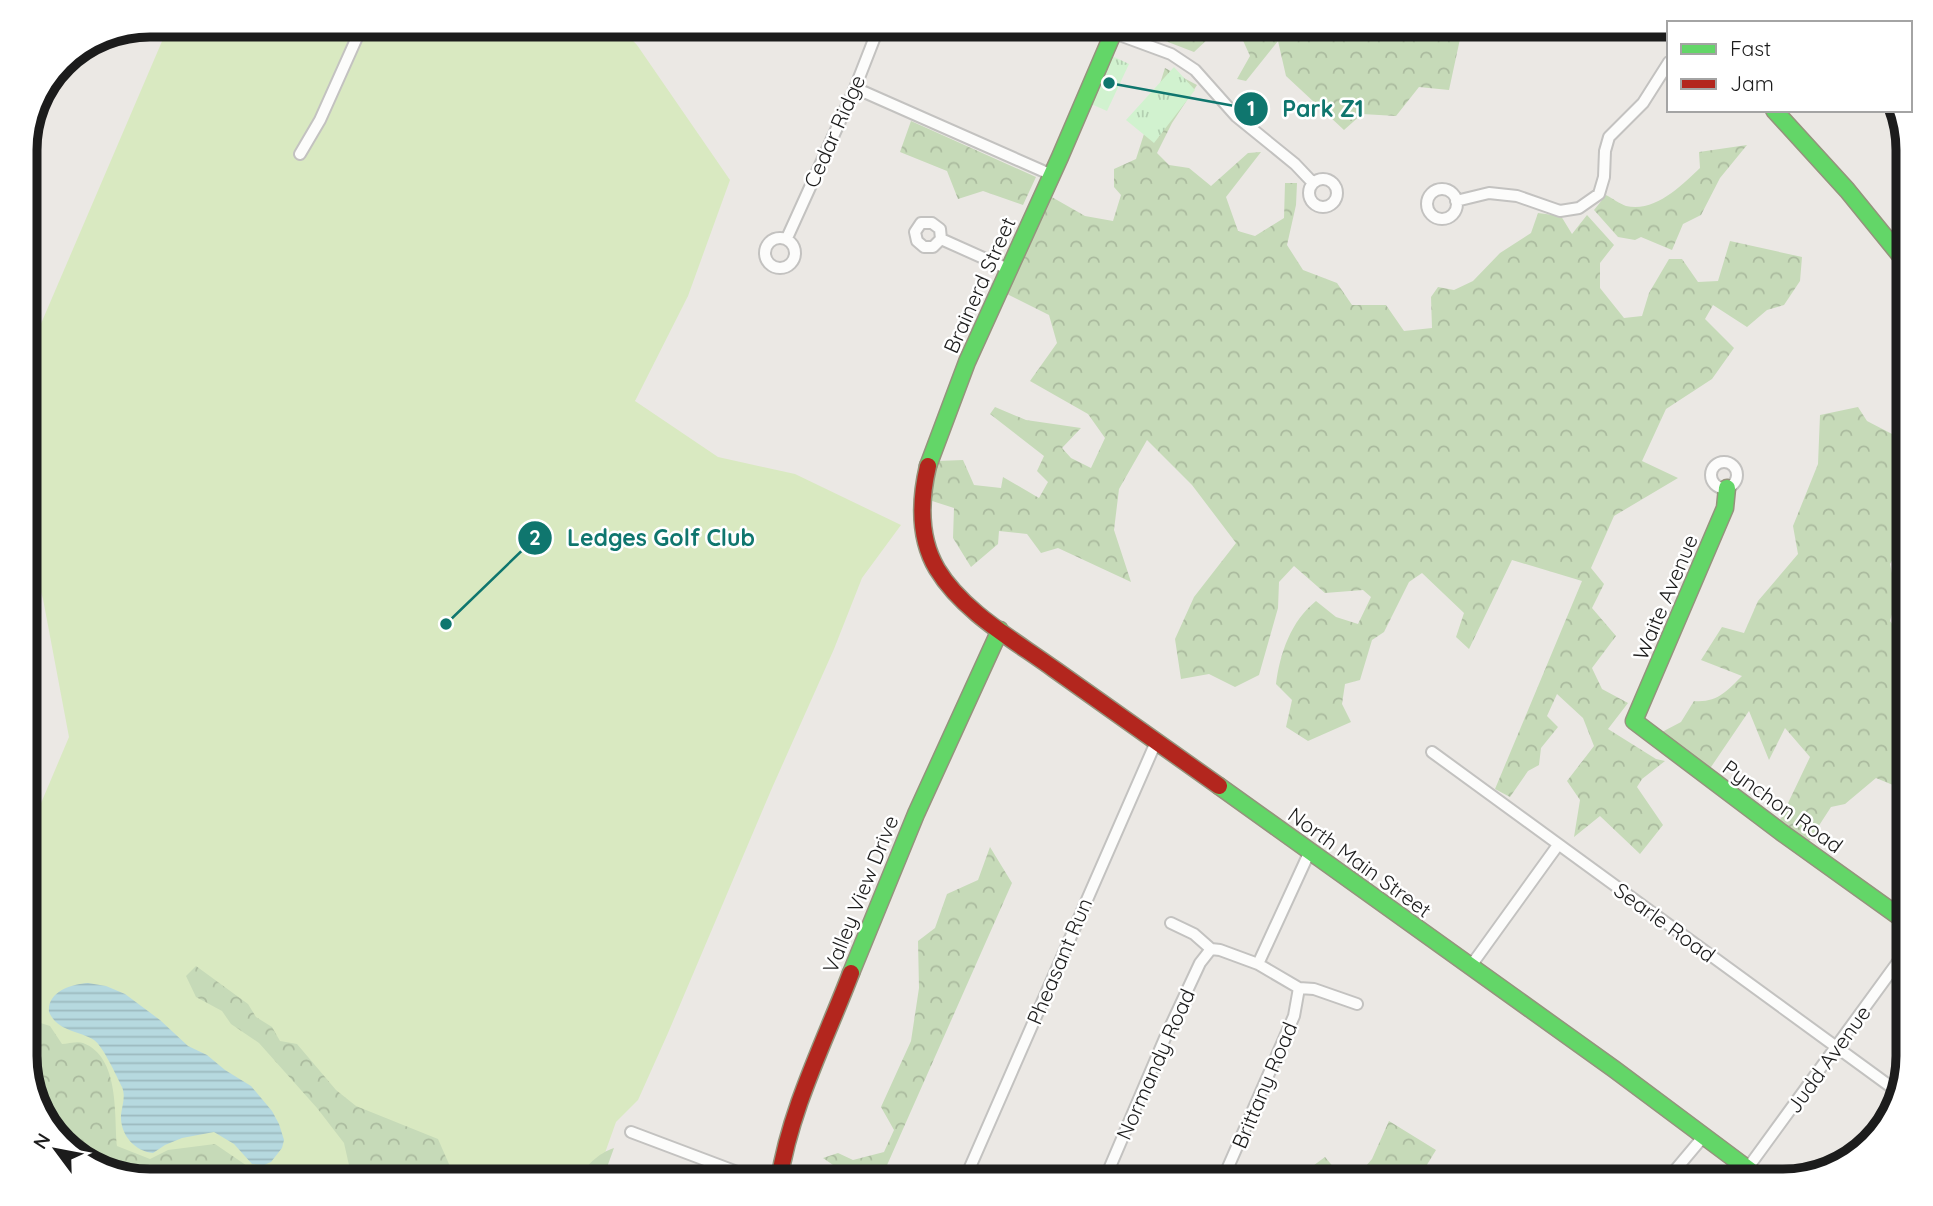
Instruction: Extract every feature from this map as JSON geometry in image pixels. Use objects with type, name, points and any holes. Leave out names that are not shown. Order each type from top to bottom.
[{"type":"street","points":[[300,154],[320,120],[357,37]]},
{"type":"street","name":"Cedar Ridge","points":[[786,238],[855,88],[875,37]]},
{"type":"street","name":"Brainerd Street","points":[[937,571],[928,550],[922,523],[923,494],[940,430],[976,337],[1052,175],[1112,37]]},
{"type":"street","points":[[1133,37],[1171,54],[1195,69],[1236,116],[1295,164],[1313,183]]},
{"type":"street","points":[[1456,201],[1489,193],[1517,196],[1560,211],[1579,208],[1599,194],[1609,137],[1643,103],[1667,65]]},
{"type":"street","points":[[855,88],[1052,175]]},
{"type":"street","points":[[1776,112],[1847,190],[1896,249]]},
{"type":"street","points":[[941,239],[1008,269]]},
{"type":"street","name":"Waite Avenue","points":[[1634,721],[1720,521],[1725,508],[1727,488]]},
{"type":"street","name":"North Main Street","points":[[937,571],[958,597],[1000,630],[1614,1069],[1747,1169]]},
{"type":"street","name":"Valley View Drive","points":[[781,1169],[791,1127],[915,814],[1000,630]]},
{"type":"street","name":"Pynchon Road","points":[[1634,721],[1781,832],[1896,914]]},
{"type":"street","name":"Pheasant Run","points":[[969,1169],[1156,741]]},
{"type":"street","name":"Searle Road","points":[[1432,752],[1891,1087]]},
{"type":"street","points":[[1470,967],[1558,845]]},
{"type":"street","points":[[1258,964],[1310,851]]},
{"type":"street","points":[[1171,923],[1194,934],[1211,949],[1215,948],[1258,964],[1299,988],[1314,989],[1357,1004]]},
{"type":"street","name":"Normandy Road","points":[[1109,1169],[1165,1038],[1200,963],[1211,949]]},
{"type":"street","name":"Judd Avenue","points":[[1747,1169],[1896,966]]},
{"type":"street","name":"Brittany Road","points":[[1227,1169],[1294,1016],[1299,988]]},
{"type":"street","points":[[631,1132],[729,1169]]},
{"type":"street","points":[[1676,1169],[1703,1137]]},
{"type":"green space","points":[[164,37],[629,37],[730,180],[688,296],[635,401],[718,457],[795,474],[901,525],[862,578],[668,1033],[638,1100],[616,1122],[599,1169],[135,1168],[100,1158],[91,1152],[91,1115],[53,1115],[45,1099],[37,1063],[37,813],[69,737],[37,579],[37,333]]},
{"type":"green space","points":[[1155,37],[1210,37],[1194,52]]},
{"type":"green space","points":[[1242,37],[1460,37],[1449,90],[1419,87],[1396,116],[1362,114],[1344,130],[1286,76],[1278,41],[1246,81],[1237,79],[1250,56]]},
{"type":"green space","points":[[1110,55],[1129,64],[1107,111],[1089,103]]},
{"type":"green space","points":[[1174,67],[1195,90],[1154,143],[1126,120]]},
{"type":"green space","points":[[1165,68],[1197,85],[1172,123],[1157,153],[1169,165],[1189,168],[1211,186],[1248,153],[1261,152],[1226,197],[1238,231],[1255,236],[1284,218],[1285,183],[1297,183],[1296,205],[1287,245],[1303,270],[1337,283],[1352,305],[1386,305],[1404,331],[1432,328],[1431,297],[1438,287],[1454,290],[1473,281],[1500,253],[1531,233],[1538,213],[1561,216],[1572,234],[1587,215],[1614,245],[1600,263],[1600,288],[1624,318],[1642,316],[1649,293],[1669,259],[1682,259],[1698,282],[1718,281],[1730,241],[1802,257],[1800,281],[1784,305],[1767,310],[1747,327],[1713,305],[1705,319],[1734,348],[1712,379],[1666,409],[1642,461],[1678,478],[1614,516],[1591,568],[1604,584],[1592,608],[1616,636],[1592,668],[1602,689],[1628,703],[1608,729],[1656,759],[1665,761],[1642,779],[1637,787],[1663,825],[1640,854],[1600,816],[1574,837],[1580,800],[1567,781],[1594,746],[1583,718],[1557,694],[1547,716],[1558,727],[1541,748],[1539,765],[1528,771],[1510,797],[1495,789],[1582,581],[1512,560],[1469,649],[1456,637],[1464,613],[1422,573],[1409,582],[1384,632],[1372,640],[1360,680],[1345,684],[1342,704],[1351,722],[1308,741],[1286,727],[1292,700],[1276,684],[1288,638],[1300,618],[1316,601],[1336,617],[1358,624],[1371,597],[1363,590],[1325,593],[1294,566],[1279,582],[1278,608],[1259,675],[1235,687],[1209,674],[1181,679],[1175,639],[1194,597],[1236,543],[1192,485],[1147,440],[1119,489],[1114,530],[1131,582],[1058,548],[1041,553],[1027,534],[999,531],[998,544],[971,567],[953,538],[954,508],[929,500],[938,461],[963,460],[974,485],[1001,488],[1003,477],[1039,498],[1048,482],[1037,471],[1044,456],[990,414],[995,407],[1026,420],[1081,428],[1062,448],[1071,458],[1091,468],[1105,438],[1088,414],[1030,381],[1057,343],[1049,315],[1005,293],[1050,196],[1085,216],[1113,221],[1121,195],[1114,187],[1114,169],[1136,159]]},
{"type":"green space","points":[[911,121],[1036,177],[1023,205],[983,191],[958,199],[947,171],[900,152]]},
{"type":"green space","points":[[1747,145],[1720,178],[1701,215],[1683,224],[1672,250],[1641,237],[1635,240],[1618,237],[1594,210],[1606,195],[1626,206],[1637,207],[1657,202],[1700,168],[1699,152]]},
{"type":"green space","points":[[1858,407],[1867,421],[1892,434],[1896,440],[1896,554],[1890,564],[1896,600],[1890,621],[1896,630],[1896,786],[1876,778],[1845,804],[1831,807],[1809,841],[1780,820],[1810,757],[1785,728],[1769,760],[1749,711],[1709,770],[1662,732],[1681,722],[1694,701],[1715,698],[1742,676],[1701,660],[1722,627],[1744,633],[1758,601],[1798,554],[1793,526],[1818,464],[1820,415]]},
{"type":"green space","points":[[990,847],[1012,883],[885,1169],[839,1169],[823,1158],[838,1153],[853,1160],[884,1152],[894,1130],[881,1107],[911,1041],[919,988],[918,941],[935,928],[947,894],[978,880]]},
{"type":"green space","points":[[196,966],[248,1004],[256,1017],[272,1027],[280,1041],[297,1044],[336,1090],[356,1106],[438,1139],[451,1169],[346,1169],[349,1165],[344,1143],[317,1108],[259,1043],[231,1024],[222,1011],[196,997],[186,976]]},
{"type":"green space","points":[[37,1022],[50,1026],[62,1044],[83,1043],[95,1050],[104,1061],[113,1088],[117,1146],[150,1159],[168,1150],[215,1144],[251,1169],[135,1168],[100,1158],[91,1152],[91,1115],[53,1115],[45,1099],[37,1063]]},
{"type":"green space","points":[[1389,1121],[1436,1150],[1424,1169],[1363,1169],[1372,1159]]},
{"type":"green space","points":[[614,1148],[606,1169],[585,1169],[593,1161]]},
{"type":"green space","points":[[1325,1157],[1335,1169],[1309,1169]]},
{"type":"water","points":[[88,983],[106,986],[125,994],[160,1020],[188,1046],[207,1055],[251,1086],[272,1111],[284,1140],[282,1148],[271,1162],[264,1165],[252,1164],[234,1144],[214,1132],[182,1138],[153,1153],[134,1145],[123,1129],[123,1091],[110,1062],[94,1040],[69,1030],[53,1019],[49,1012],[52,999],[61,990]]},
{"type":"traffic: fast","points":[[928,466],[967,362],[1111,37]]},
{"type":"traffic: fast","points":[[1776,112],[1847,190],[1896,250]]},
{"type":"traffic: fast","points":[[1727,488],[1725,508],[1634,721],[1896,914]]},
{"type":"traffic: fast","points":[[851,973],[916,814],[1000,630]]},
{"type":"traffic: fast","points":[[1219,786],[1614,1069],[1748,1169]]},
{"type":"traffic: jam","points":[[928,466],[922,505],[926,544],[937,569],[961,599],[1006,636],[1219,786]]},
{"type":"traffic: jam","points":[[781,1169],[800,1101],[851,973]]},
{"type":"place","name":"Park Z1","points":[[1109,83]]},
{"type":"place","name":"Ledges Golf Club","points":[[446,624]]}]
